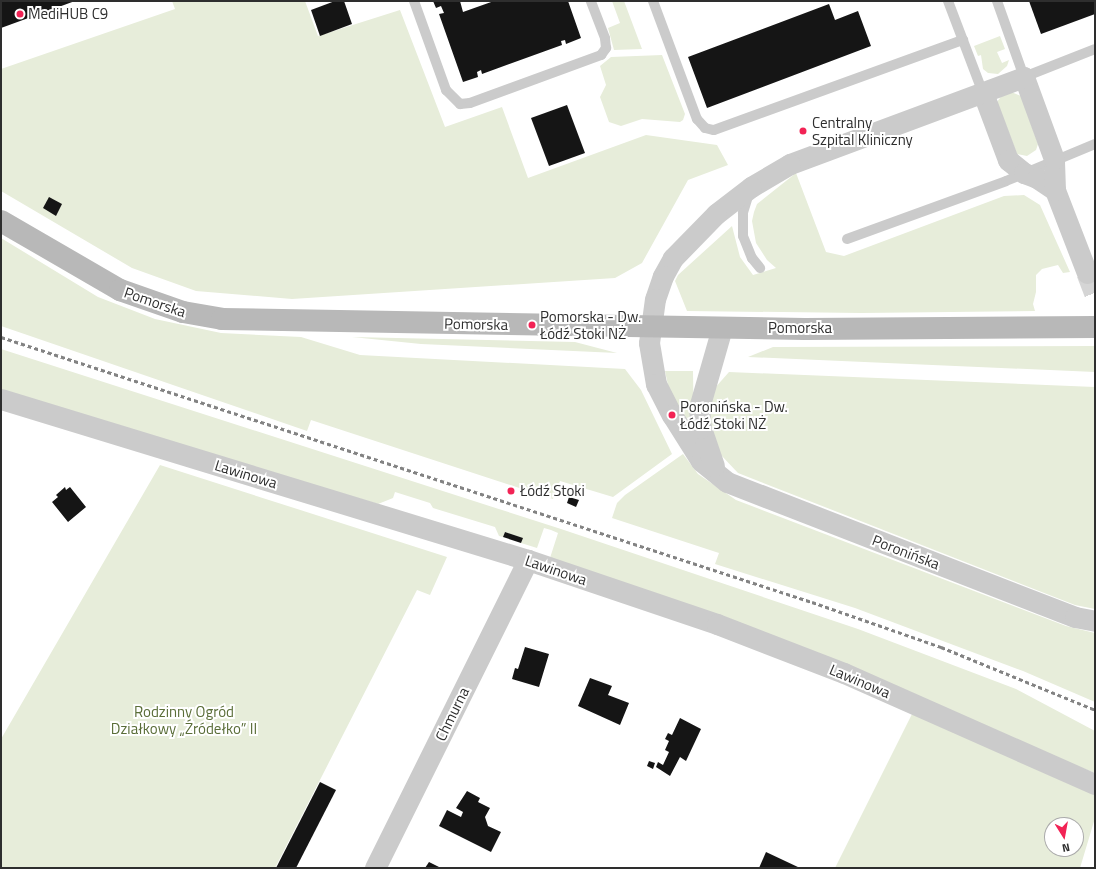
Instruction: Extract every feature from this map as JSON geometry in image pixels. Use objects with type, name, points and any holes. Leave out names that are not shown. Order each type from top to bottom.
[{"type":"street","name":"Poronińska","points":[[1024,76],[983,93],[790,164],[751,187],[716,214],[673,258],[663,276],[649,326],[650,361],[656,384],[689,445],[701,461],[719,476],[747,491],[1075,617],[1095,621]]},
{"type":"street","points":[[1024,76],[1054,159],[1055,190],[1087,273]]},
{"type":"street","points":[[983,93],[1008,160],[1024,173],[1037,178],[1055,190]]},
{"type":"street","name":"Pomorska","points":[[1,222],[116,288],[161,306],[206,317],[262,322],[722,328],[1095,327]]},
{"type":"street","points":[[719,476],[703,436],[699,408],[722,328]]},
{"type":"street","name":"Lawinowa","points":[[1,399],[528,560],[716,624],[844,673],[1095,784]]},
{"type":"street","name":"Chmurna","points":[[375,868],[528,560]]},
{"type":"lane","points":[[414,1],[446,90],[460,104],[477,100],[601,55],[606,48],[605,38],[591,1]]},
{"type":"lane","points":[[654,1],[697,119],[705,128],[714,130],[963,40]]},
{"type":"lane","points":[[948,1],[983,93]]},
{"type":"lane","points":[[997,1],[1024,76],[1095,49]]},
{"type":"lane","points":[[847,240],[1024,173],[1054,159],[1095,144]]},
{"type":"lane","points":[[751,187],[746,200],[742,225],[747,247],[760,268]]},
{"type":"green space","points":[[172,1],[305,1],[318,36],[400,10],[445,127],[502,107],[528,178],[646,135],[717,145],[728,165],[688,180],[642,263],[615,278],[292,299],[196,291],[132,268],[1,191],[1,69],[175,9]]},
{"type":"green space","points":[[612,1],[624,1],[642,49],[614,50],[608,28],[620,23]]},
{"type":"green space","points":[[1000,36],[1005,49],[997,52],[1002,63],[1009,60],[1007,66],[998,74],[988,73],[983,69],[981,55],[978,56],[974,46]]},
{"type":"green space","points":[[662,55],[685,114],[683,120],[680,122],[642,119],[621,126],[609,122],[600,97],[606,85],[600,66],[611,57]]},
{"type":"green space","points":[[1011,92],[1021,96],[1038,144],[1036,150],[1027,156],[1017,154],[997,102],[1002,95]]},
{"type":"green space","points":[[796,173],[826,252],[844,256],[1004,196],[1024,195],[1040,205],[1070,272],[1063,273],[1058,265],[1042,269],[1036,275],[1036,292],[1033,304],[1035,311],[861,313],[687,311],[675,281],[678,275],[732,226],[740,257],[753,275],[776,268],[767,260],[756,243],[752,221],[757,204]]},
{"type":"green space","points":[[1,238],[98,297],[155,319],[221,333],[301,337],[360,355],[625,369],[641,390],[672,454],[613,497],[560,481],[553,499],[311,420],[307,431],[1,326]]},
{"type":"green space","points":[[352,337],[575,342],[617,353],[421,344]]},
{"type":"green space","points":[[1095,346],[1095,372],[748,357],[773,347]]},
{"type":"green space","points":[[1,349],[561,529],[858,629],[1016,689],[1095,731],[1095,773],[550,558],[558,533],[551,530],[544,528],[537,548],[521,543],[522,538],[505,532],[503,537],[499,536],[495,527],[433,508],[430,503],[395,492],[393,498],[378,504],[1,392]]},
{"type":"green space","points":[[665,371],[693,371],[694,437],[669,390]]},
{"type":"green space","points":[[729,372],[1095,387],[1095,609],[1075,605],[738,473],[720,454],[715,443],[709,417],[714,389]]},
{"type":"green space","points":[[683,454],[698,474],[736,500],[1066,626],[1095,633],[1095,702],[1023,671],[855,608],[715,564],[719,553],[612,518],[617,503],[625,495]]},
{"type":"green space","name":"Rodzinny Ogród Działkowy „Źródełko” II","points":[[160,465],[447,557],[430,595],[417,590],[275,868],[1,868],[1,739]]},
{"type":"green space","points":[[914,710],[1095,793],[1095,818],[1084,855],[1084,817],[1044,817],[1044,857],[1083,857],[1080,868],[835,868]]},
{"type":"building","name":"MediHUB C9","points":[[1,1],[75,1],[1,28]]},
{"type":"building","points":[[335,1],[344,1],[352,24],[320,36],[311,10]]},
{"type":"building","points":[[433,1],[460,1],[463,12],[494,1],[568,1],[581,38],[566,44],[565,40],[561,41],[562,45],[482,74],[481,70],[477,72],[478,77],[463,82],[439,14],[444,13],[441,6],[436,8]]},
{"type":"building","points":[[1029,1],[1095,1],[1095,14],[1041,34]]},
{"type":"building","points":[[829,4],[835,20],[858,11],[871,46],[707,108],[688,57]]},
{"type":"building","points":[[567,105],[585,153],[549,166],[531,118]]},
{"type":"building","points":[[49,197],[62,204],[56,216],[43,208]]},
{"type":"building","points":[[65,487],[66,490],[70,487],[86,507],[68,522],[52,502],[58,497],[56,495]]},
{"type":"building","points":[[569,497],[579,500],[576,507],[567,503]]},
{"type":"building","points":[[505,532],[523,538],[521,543],[503,537]]},
{"type":"building","points":[[525,647],[549,654],[539,687],[512,679],[515,668],[518,669]]},
{"type":"building","points":[[590,678],[612,686],[608,695],[629,703],[620,725],[578,706]]},
{"type":"building","points":[[680,718],[701,729],[686,761],[680,757],[670,776],[656,767],[658,762],[663,765],[669,752],[665,750],[669,741],[665,739],[668,733],[672,735]]},
{"type":"building","points":[[649,761],[655,763],[653,769],[647,766]]},
{"type":"building","points":[[320,782],[336,790],[296,868],[276,868]]},
{"type":"building","points":[[467,791],[480,798],[478,802],[490,808],[485,817],[488,826],[501,832],[491,852],[439,826],[447,810],[461,817],[463,812],[456,808]]},
{"type":"building","points":[[766,852],[800,868],[759,868]]},
{"type":"building","points":[[429,862],[439,867],[439,868],[425,868]]},
{"type":"tunnel","points":[[1087,273],[1095,294]]},
{"type":"railway","points":[[1,337],[812,602],[941,647],[1095,710]]},
{"type":"place","name":"MediHUB C9","points":[[20,14]]},
{"type":"place","name":"Centralny Szpital Kliniczny","points":[[803,131]]},
{"type":"place","name":"Pomorska - Dw. Łódź Stoki NŻ","points":[[532,325]]},
{"type":"place","name":"Poronińska - Dw. Łódź Stoki NŻ","points":[[672,415]]},
{"type":"place","name":"Łódź Stoki","points":[[511,491]]}]
